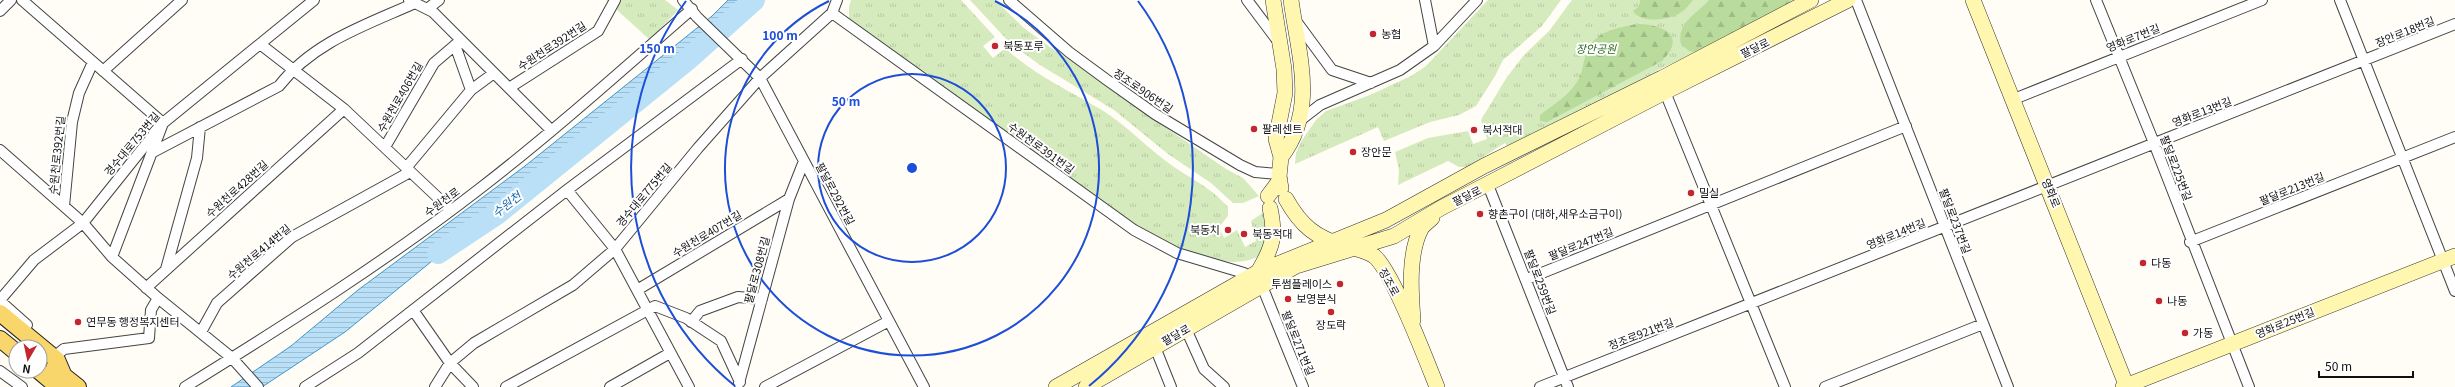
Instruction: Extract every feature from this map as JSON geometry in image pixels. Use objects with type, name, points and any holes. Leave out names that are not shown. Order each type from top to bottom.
[{"type":"main road","points":[[1256,279],[1271,249],[1274,234],[1269,202],[1281,185],[1281,157],[1276,139],[1285,93],[1273,0]]},
{"type":"main road","points":[[1281,157],[1292,143],[1304,95],[1291,0]]},
{"type":"main road","name":"팔달로","points":[[1056,387],[1256,279],[1331,242],[1386,220],[1484,166],[1662,78],[1810,0]]},
{"type":"main road","name":"팔달로","points":[[1086,387],[1186,329],[1256,279],[1394,236],[1441,208],[1665,92],[1848,0]]},
{"type":"main road","name":"영화로","points":[[1973,0],[2049,187],[2126,387]]},
{"type":"main road","name":"정조로","points":[[1281,185],[1296,217],[1314,233],[1331,242],[1374,256],[1385,272],[1414,329],[1437,387]]},
{"type":"main road","points":[[1414,329],[1410,284],[1414,257],[1421,228],[1441,208]]},
{"type":"main road","name":"영화로25번길","points":[[2126,387],[2449,259]]},
{"type":"main road","points":[[0,313],[29,339]]},
{"type":"main road","points":[[0,326],[17,339]]},
{"type":"main road","points":[[0,339],[8,346]]},
{"type":"main road","points":[[48,356],[60,381]]},
{"type":"main road","points":[[48,375],[78,387]]},
{"type":"street","points":[[0,10],[11,0]]},
{"type":"street","points":[[22,0],[163,123],[112,257]]},
{"type":"street","points":[[103,71],[182,0]]},
{"type":"street","name":"경수대로753번길","points":[[0,301],[34,260],[83,223],[163,123],[314,0]]},
{"type":"street","points":[[427,9],[439,0]]},
{"type":"street","name":"수원천로392번길","points":[[509,88],[598,31],[616,0]]},
{"type":"street","name":"팔달로292번길","points":[[683,0],[694,13],[760,78],[924,387]]},
{"type":"street","points":[[832,13],[837,0]]},
{"type":"street","name":"정조로906번길","points":[[1009,0],[1070,52],[1155,114],[1245,168],[1281,185]]},
{"type":"street","points":[[1247,0],[1279,43]]},
{"type":"street","points":[[1425,0],[1434,46]]},
{"type":"street","points":[[1298,122],[1320,105],[1400,70],[1434,46],[1477,0]]},
{"type":"street","name":"팔달로237번길","points":[[1856,0],[2008,387]]},
{"type":"street","name":"팔달로225번길","points":[[2096,0],[2154,143],[2190,242],[2248,387]]},
{"type":"street","name":"영화로7번길","points":[[2014,99],[2262,0]]},
{"type":"street","points":[[2340,0],[2402,158],[2449,259],[2455,292]]},
{"type":"street","points":[[153,152],[279,86],[292,69],[330,41],[412,1],[433,12],[458,42],[494,73],[551,130]]},
{"type":"street","name":"수원천로","points":[[186,387],[233,360],[386,258],[451,210],[694,13]]},
{"type":"street","name":"경수대로775번길","points":[[435,387],[450,363],[474,343],[573,285],[615,249],[698,148],[760,78],[832,13]]},
{"type":"street","name":"수원천로391번길","points":[[832,13],[1134,230],[1177,253],[1244,273],[1256,279]]},
{"type":"street","points":[[1293,18],[1332,70],[1371,83]]},
{"type":"street","name":"장안로18번길","points":[[2364,62],[2455,24]]},
{"type":"street","points":[[458,42],[471,90],[494,73]]},
{"type":"street","name":"수원천로406번길","points":[[385,147],[434,63],[458,42]]},
{"type":"street","points":[[260,44],[344,109],[451,210]]},
{"type":"street","points":[[305,387],[358,353],[739,56]]},
{"type":"street","name":"수원천로392번길","points":[[64,206],[72,122],[79,93],[93,62]]},
{"type":"street","name":"영화로13번길","points":[[2049,187],[2154,143],[2364,62]]},
{"type":"street","name":"수원천로414번길","points":[[201,332],[217,303],[292,237],[408,170],[471,90]]},
{"type":"street","points":[[1665,92],[1712,204],[1784,387]]},
{"type":"street","name":"수원천로428번길","points":[[146,288],[344,109]]},
{"type":"street","points":[[1712,204],[1906,126]]},
{"type":"street","points":[[166,269],[197,158],[200,127]]},
{"type":"street","name":"팔달로213번길","points":[[2190,242],[2455,137]]},
{"type":"street","points":[[0,150],[83,223],[112,257],[146,288],[233,360],[258,387]]},
{"type":"street","name":"팔달로308번길","points":[[739,384],[789,199],[804,161]]},
{"type":"street","name":"팔달로259번길","points":[[1488,185],[1527,279],[1566,382]]},
{"type":"street","name":"영화로14번길","points":[[1752,304],[1944,227],[2049,187]]},
{"type":"street","points":[[567,190],[615,249],[689,387]]},
{"type":"street","name":"수원천로407번길","points":[[637,290],[789,199]]},
{"type":"street","name":"팔달로247번길","points":[[1527,279],[1712,204]]},
{"type":"street","name":"팔달로271번길","points":[[1256,279],[1303,387]]},
{"type":"street","points":[[691,322],[700,311],[738,297],[762,299]]},
{"type":"street","points":[[48,356],[64,349],[149,338],[151,310],[158,298]]},
{"type":"street","points":[[0,301],[44,339]]},
{"type":"street","name":"정조로921번길","points":[[1540,387],[1566,382],[1752,304]]},
{"type":"street","points":[[506,387],[655,306],[691,322],[721,341],[739,384]]},
{"type":"street","points":[[413,310],[450,363],[473,387]]},
{"type":"street","points":[[765,387],[889,321]]},
{"type":"street","points":[[1825,387],[1983,324]]},
{"type":"street","points":[[1186,329],[1204,369],[1224,387]]},
{"type":"street","points":[[1154,347],[1171,387]]},
{"type":"street","points":[[610,387],[670,353]]},
{"type":"street","points":[[0,371],[22,387]]},
{"type":"green space","points":[[606,0],[665,0],[678,10],[650,40]]},
{"type":"green space","points":[[851,0],[961,0],[995,37],[983,46],[993,58],[1005,48],[1027,66],[1112,117],[1174,167],[1222,200],[1228,207],[1228,216],[1219,227],[1224,238],[1237,230],[1245,247],[1256,241],[1251,221],[1264,212],[1269,227],[1261,255],[1246,261],[1229,262],[1212,259],[1176,247],[1129,222],[875,41],[849,19],[849,7]]},
{"type":"green space","points":[[970,0],[995,0],[1024,28],[1058,53],[1082,66],[1155,120],[1226,169],[1243,178],[1259,196],[1243,203],[1233,203],[1211,183],[1168,154],[1114,110],[1040,65],[1010,43]]},
{"type":"green space","points":[[1488,0],[1561,0],[1542,26],[1503,60],[1476,106],[1459,115],[1430,122],[1384,141],[1378,127],[1295,164],[1296,153],[1302,140],[1316,120],[1326,111],[1370,95],[1411,76],[1426,66]]},
{"type":"green space","name":"장안공원","points":[[1572,0],[1800,0],[1700,51],[1662,68],[1510,150],[1505,143],[1467,167],[1459,167],[1448,161],[1398,185],[1399,170],[1395,152],[1428,138],[1468,131],[1473,144],[1487,139],[1481,120],[1507,77],[1524,55],[1549,31]]},
{"type":"green space","points":[[1640,0],[1693,0],[1680,13],[1655,20],[1642,18],[1633,11],[1640,6]]},
{"type":"green space","points":[[1709,0],[1791,0],[1787,5],[1696,52],[1689,51],[1681,44],[1680,37],[1682,30],[1689,19]]},
{"type":"green space","points":[[1637,24],[1655,26],[1669,33],[1673,44],[1662,61],[1547,122],[1540,121],[1540,115],[1565,96],[1577,82],[1582,72],[1586,53],[1595,40],[1601,35],[1614,29]]},
{"type":"water","points":[[728,0],[752,0],[345,332],[262,387],[231,387],[291,346],[358,290],[525,166],[712,16]]},
{"type":"waterway","name":"수원천","points":[[438,253],[498,213],[687,60],[754,0]]},
{"type":"place","name":"농협","points":[[1373,34]]},
{"type":"place","name":"북동포루","points":[[995,46]]},
{"type":"place","name":"팔레센트","points":[[1254,129]]},
{"type":"place","name":"북서적대","points":[[1474,130]]},
{"type":"place","name":"장안문","points":[[1353,152]]},
{"type":"place","name":"밀실","points":[[1691,193]]},
{"type":"place","name":"향촌구이 (대하,새우소금구이)","points":[[1480,214]]},
{"type":"place","name":"북동치","points":[[1228,230]]},
{"type":"place","name":"북동적대","points":[[1244,234]]},
{"type":"place","name":"다동","points":[[2143,263]]},
{"type":"place","name":"투썸플레이스","points":[[1340,284]]},
{"type":"place","name":"보영분식","points":[[1288,299]]},
{"type":"place","name":"나동","points":[[2159,301]]},
{"type":"place","name":"장도락","points":[[1331,312]]},
{"type":"place","name":"연무동 행정복지센터","points":[[78,322]]},
{"type":"place","name":"가동","points":[[2185,333]]}]
